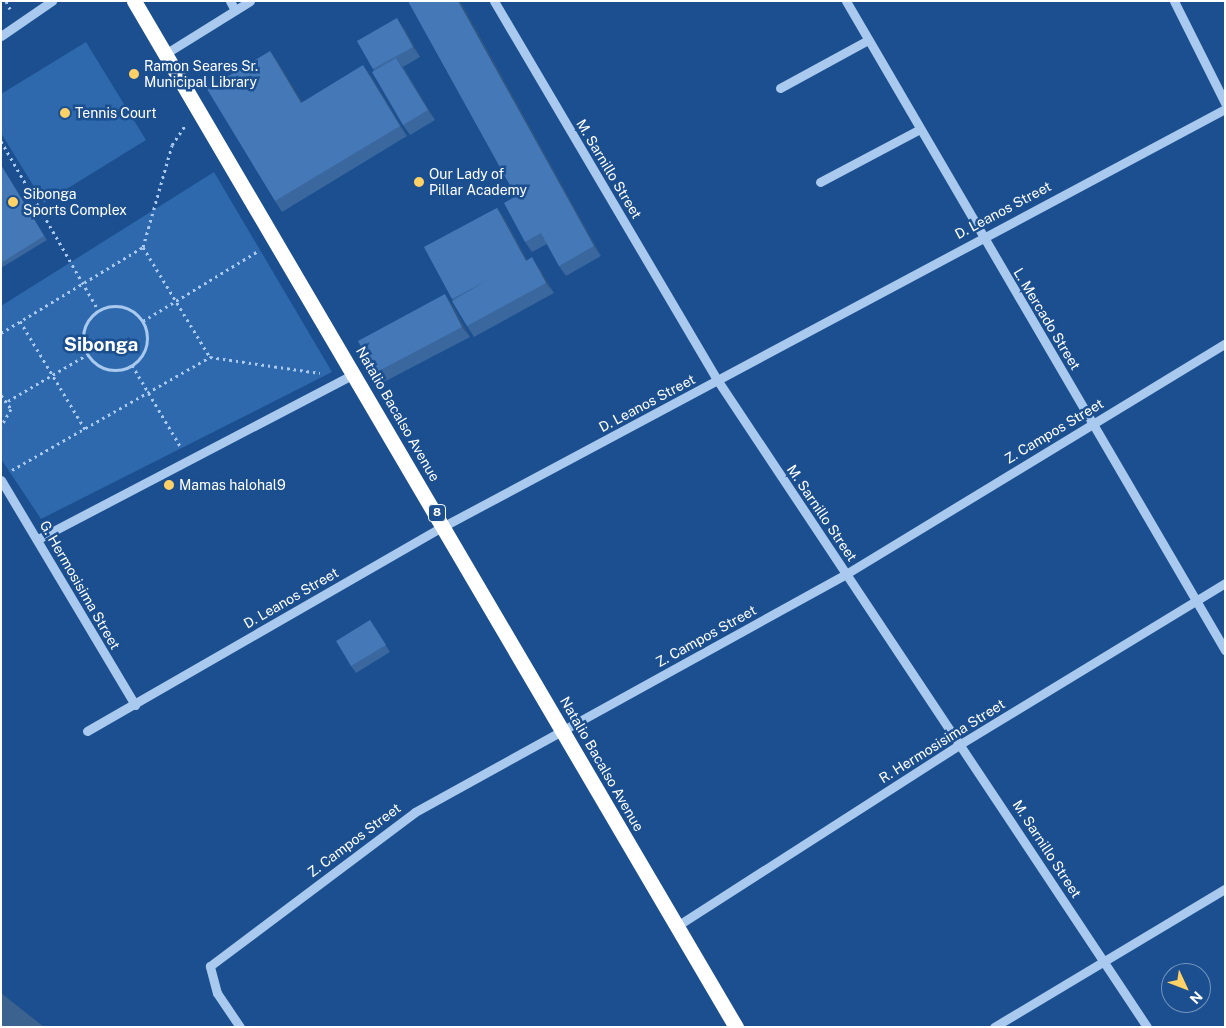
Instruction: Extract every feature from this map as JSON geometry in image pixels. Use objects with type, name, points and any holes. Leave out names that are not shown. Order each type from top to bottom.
[{"type":"highway","name":"Natalio Bacalso Avenue","points":[[134,1],[355,373],[736,1027]]},
{"type":"street","points":[[1,36],[52,1]]},
{"type":"street","points":[[230,1],[235,10]]},
{"type":"street","points":[[165,54],[250,1]]},
{"type":"street","name":"M. Sarnillo Street","points":[[494,1],[718,381],[846,574],[962,743],[1147,1027]]},
{"type":"street","name":"L. Mercado Street","points":[[846,1],[1225,650]]},
{"type":"street","points":[[1174,1],[1225,103]]},
{"type":"street","points":[[780,88],[868,40]]},
{"type":"street","name":"D. Leanos Street","points":[[87,731],[444,526],[718,381],[982,236],[1225,109]]},
{"type":"street","points":[[820,182],[920,129]]},
{"type":"street","name":"Z. Campos Street","points":[[240,1027],[217,994],[210,966],[415,812],[846,574],[1225,344]]},
{"type":"street","points":[[38,539],[355,373]]},
{"type":"street","name":"G. Hermosisima Street","points":[[1,480],[135,704]]},
{"type":"street","name":"R. Hermosisima Street","points":[[677,926],[962,743],[1225,583]]},
{"type":"street","points":[[994,1027],[1225,888]]},
{"type":"path","points":[[1,333],[143,247],[172,145],[197,108]]},
{"type":"path","points":[[1,142],[98,310]]},
{"type":"path","points":[[143,321],[276,240]]},
{"type":"path","points":[[143,247],[210,356]]},
{"type":"path","points":[[128,308],[143,321],[145,350],[132,365],[108,369],[88,354],[83,335],[98,310],[128,308]]},
{"type":"path","points":[[20,321],[85,429]]},
{"type":"path","points":[[8,401],[88,354]]},
{"type":"path","points":[[10,471],[210,356],[313,372],[355,373]]},
{"type":"path","points":[[132,365],[188,459]]},
{"type":"path","points":[[1,395],[8,401],[10,416],[1,426]]},
{"type":"shaded area","name":"Tennis Court","points":[[86,42],[146,140],[44,203],[1,133],[1,94]]},
{"type":"shaded area","points":[[214,172],[332,372],[41,519],[1,459],[1,306]]},
{"type":"shaded area","points":[[1,993],[44,1027],[1,1027]]},
{"type":"building","points":[[408,1],[458,1],[594,246],[559,266],[541,233],[525,242],[504,203],[516,196]]},
{"type":"building","points":[[397,18],[413,47],[373,69],[357,41]]},
{"type":"building","points":[[270,51],[301,103],[363,65],[400,126],[275,201],[207,89]]},
{"type":"building","points":[[396,58],[428,110],[403,125],[372,72]]},
{"type":"building","name":"Sibonga Sports Complex","points":[[1,165],[44,236],[1,263]]},
{"type":"building","points":[[497,208],[526,261],[532,257],[546,283],[467,326],[452,301],[488,280],[452,299],[424,247]]},
{"type":"building","points":[[445,294],[462,327],[375,373],[358,341]]},
{"type":"building","points":[[370,620],[386,645],[351,666],[336,641]]},
{"type":"place","name":"Ramon Seares Sr. Municipal Library","points":[[134,74]]},
{"type":"place","name":"Tennis Court","points":[[65,113]]},
{"type":"place","name":"Our Lady of Pillar Academy","points":[[419,182]]},
{"type":"place","name":"Sibonga Sports Complex","points":[[13,202]]},
{"type":"place","name":"Mamas halohal9","points":[[169,485]]},
{"type":"district","name":"Sibonga","points":[[101,345]]}]
